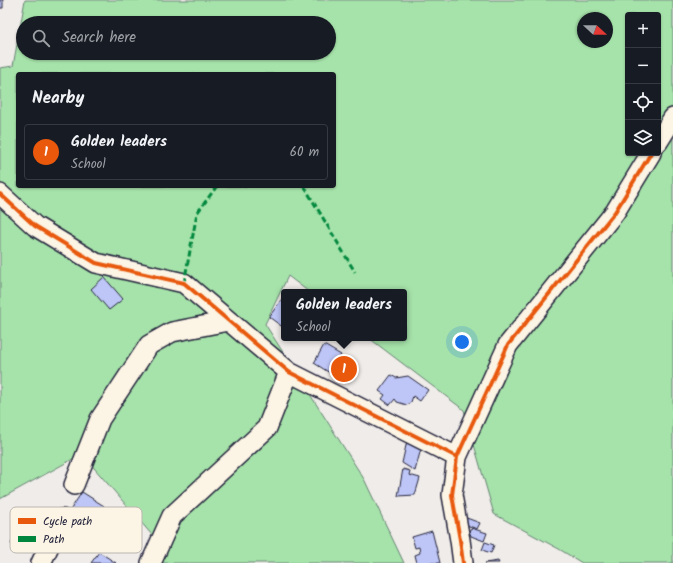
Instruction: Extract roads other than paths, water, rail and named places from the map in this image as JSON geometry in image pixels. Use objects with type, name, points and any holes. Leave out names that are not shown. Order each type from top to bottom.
[{"type":"street","points":[[661,137],[673,118]]},
{"type":"street","points":[[463,563],[452,494],[457,457],[508,345],[615,212],[650,156]]},
{"type":"street","points":[[0,194],[35,226],[96,263],[184,283],[289,372],[457,457]]},
{"type":"street","points":[[74,485],[100,419],[149,345],[172,332],[228,321]]},
{"type":"street","points":[[151,563],[172,516],[267,428],[289,372]]},
{"type":"street","points":[[41,563],[46,553]]},
{"type":"place","name":"Golden leaders","points":[[344,369]]}]
